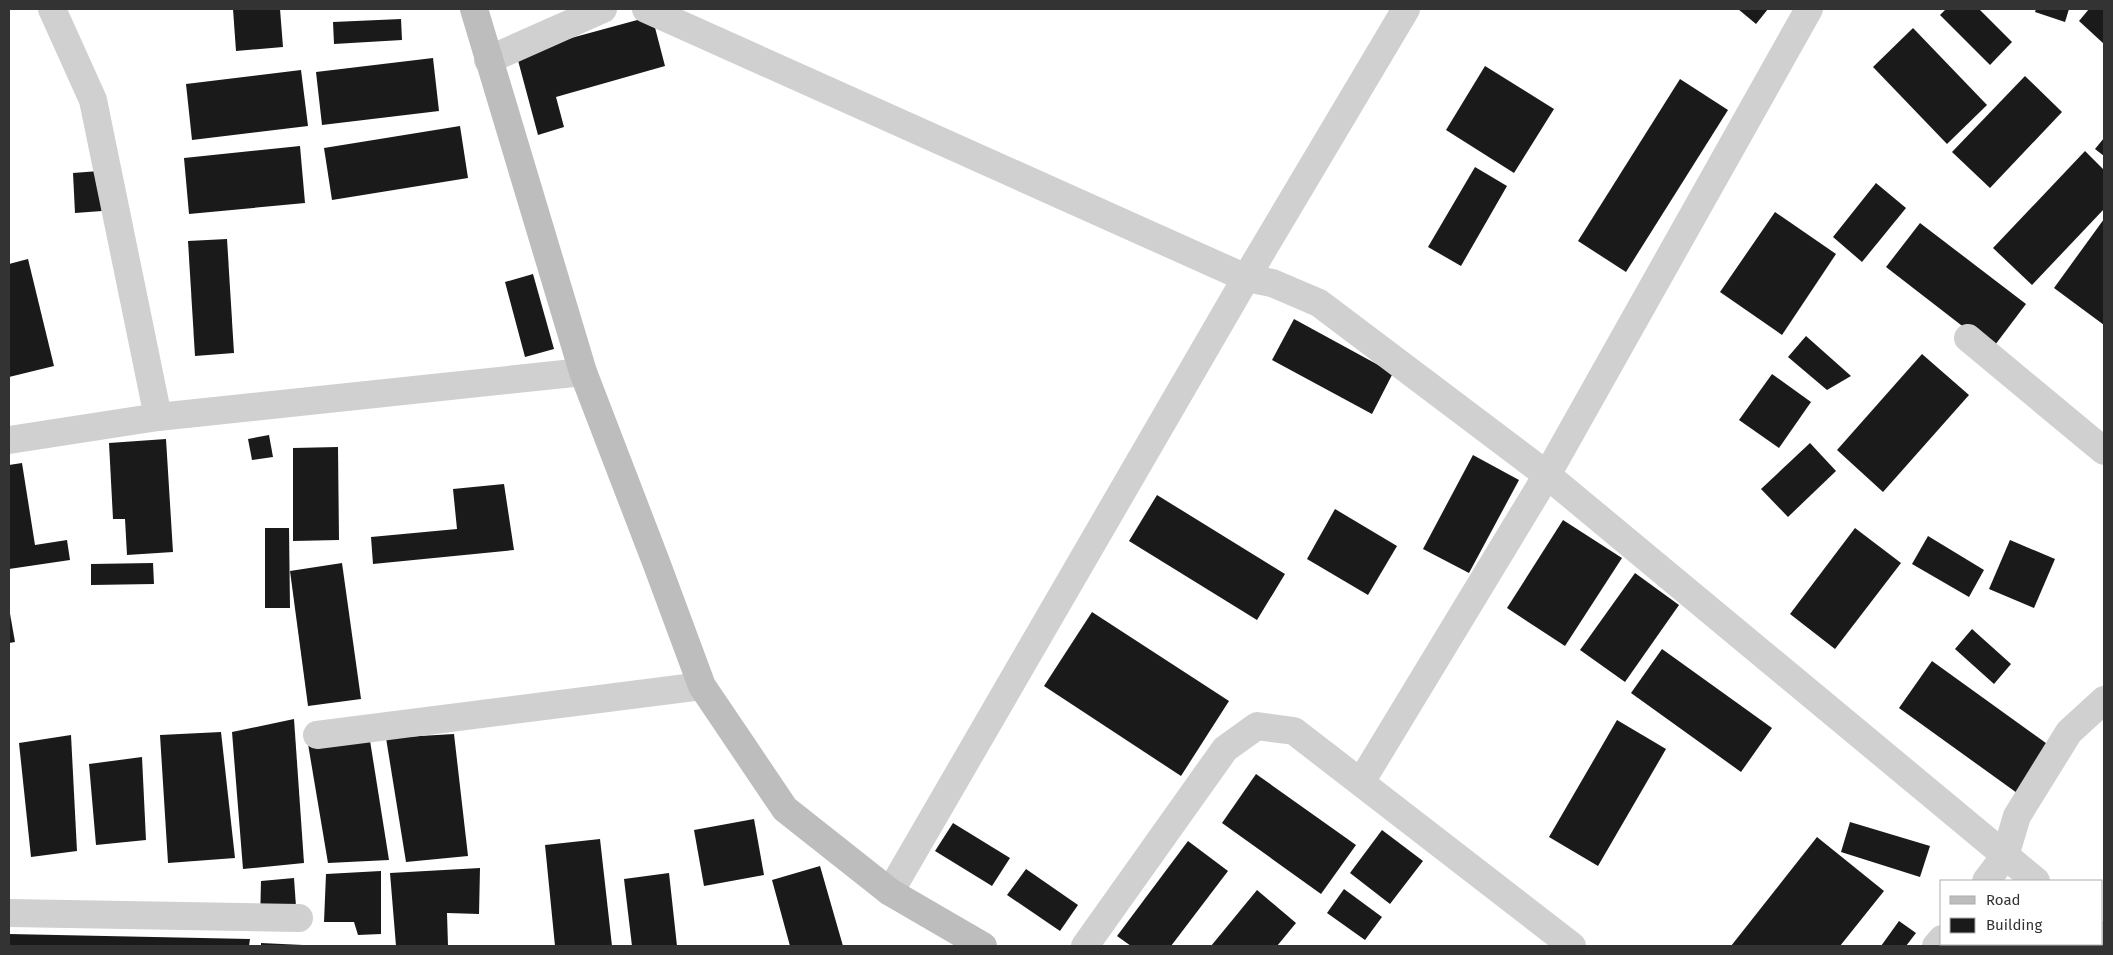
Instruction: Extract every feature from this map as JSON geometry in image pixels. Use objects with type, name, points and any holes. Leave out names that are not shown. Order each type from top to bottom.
[{"type":"street","points":[[52,9],[93,100],[158,417]]},
{"type":"street","points":[[474,9],[583,372],[702,686],[785,809],[890,892],[982,946]]},
{"type":"street","points":[[488,60],[603,9]]},
{"type":"street","points":[[646,9],[1246,278],[1272,283],[1319,303],[1548,476],[2035,880]]},
{"type":"street","points":[[890,892],[1246,278],[1406,9]]},
{"type":"street","points":[[1361,782],[1548,476],[1809,9]]},
{"type":"street","points":[[1968,338],[2104,451]]},
{"type":"street","points":[[9,440],[158,417],[583,372]]},
{"type":"street","points":[[317,735],[702,686]]},
{"type":"street","points":[[1987,880],[2005,856],[2017,816],[2069,732],[2104,700]]},
{"type":"street","points":[[1085,946],[1225,749],[1257,726],[1294,731],[1572,946]]},
{"type":"street","points":[[9,912],[299,918]]},
{"type":"building","points":[[233,9],[280,9],[283,47],[236,51]]},
{"type":"building","points":[[1738,9],[1768,9],[1756,24]]},
{"type":"building","points":[[1946,9],[1979,9],[2012,42],[1990,65],[1940,15]]},
{"type":"building","points":[[2036,9],[2069,9],[2065,22],[2035,12]]},
{"type":"building","points":[[2089,9],[2104,9],[2104,44],[2079,21]]},
{"type":"building","points":[[652,16],[665,66],[556,97],[564,127],[538,135],[516,53]]},
{"type":"building","points":[[401,19],[402,40],[334,44],[333,22]]},
{"type":"building","points":[[1913,28],[1987,105],[1947,144],[1873,67]]},
{"type":"building","points":[[433,58],[439,111],[322,125],[316,72]]},
{"type":"building","points":[[1485,66],[1554,109],[1514,173],[1446,130]]},
{"type":"building","points":[[301,70],[308,126],[192,140],[186,84]]},
{"type":"building","points":[[2025,76],[2062,112],[1990,188],[1952,152]]},
{"type":"building","points":[[1680,79],[1728,110],[1626,272],[1578,241]]},
{"type":"building","points":[[460,126],[468,178],[332,200],[324,148]]},
{"type":"building","points":[[2104,138],[2104,156],[2095,149]]},
{"type":"building","points":[[300,146],[305,203],[189,214],[184,158]]},
{"type":"building","points":[[2085,151],[2104,170],[2104,209],[2032,285],[1993,248]]},
{"type":"building","points":[[1475,167],[1507,186],[1461,266],[1428,247]]},
{"type":"building","points":[[99,171],[102,211],[75,213],[73,173]]},
{"type":"building","points":[[1876,183],[1906,208],[1862,262],[1833,237]]},
{"type":"building","points":[[1775,212],[1836,254],[1782,335],[1720,292]]},
{"type":"building","points":[[2104,219],[2104,325],[2054,288]]},
{"type":"building","points":[[1920,223],[2026,304],[1992,349],[1886,267]]},
{"type":"building","points":[[227,239],[234,353],[195,356],[188,241]]},
{"type":"building","points":[[28,259],[54,366],[9,377],[9,264]]},
{"type":"building","points":[[533,274],[554,349],[525,357],[505,282]]},
{"type":"building","points":[[1294,319],[1393,373],[1372,414],[1272,360]]},
{"type":"building","points":[[1806,336],[1851,376],[1827,390],[1788,357]]},
{"type":"building","points":[[1922,354],[1969,395],[1883,492],[1837,450]]},
{"type":"building","points":[[1772,374],[1811,402],[1779,448],[1739,420]]},
{"type":"building","points":[[269,435],[273,457],[252,460],[248,439]]},
{"type":"building","points":[[166,439],[173,552],[127,555],[125,519],[113,519],[109,443]]},
{"type":"building","points":[[1810,443],[1836,471],[1788,517],[1761,489]]},
{"type":"building","points":[[338,447],[339,540],[293,541],[293,448]]},
{"type":"building","points":[[1473,455],[1519,480],[1469,573],[1423,549]]},
{"type":"building","points":[[22,463],[35,545],[67,540],[70,560],[9,569],[9,465]]},
{"type":"building","points":[[504,484],[514,550],[373,564],[371,537],[457,529],[453,489]]},
{"type":"building","points":[[1157,495],[1285,574],[1257,620],[1129,541]]},
{"type":"building","points":[[1335,509],[1397,546],[1368,595],[1307,559]]},
{"type":"building","points":[[1563,520],[1622,558],[1565,646],[1507,608]]},
{"type":"building","points":[[265,528],[289,528],[290,608],[265,608]]},
{"type":"building","points":[[1855,528],[1901,563],[1835,649],[1790,614]]},
{"type":"building","points":[[1928,536],[1984,570],[1969,597],[1912,564]]},
{"type":"building","points":[[2010,540],[2055,559],[2034,608],[1989,589]]},
{"type":"building","points":[[153,563],[154,584],[91,585],[91,564]]},
{"type":"building","points":[[342,563],[361,699],[308,706],[290,571]]},
{"type":"building","points":[[1635,573],[1679,605],[1625,682],[1580,650]]},
{"type":"building","points":[[9,608],[15,642],[9,643]]},
{"type":"building","points":[[1092,612],[1229,701],[1181,776],[1044,686]]},
{"type":"building","points":[[1972,629],[2011,664],[1994,684],[1955,649]]},
{"type":"building","points":[[1662,649],[1772,728],[1741,772],[1631,693]]},
{"type":"building","points":[[1932,661],[2057,751],[2024,798],[1899,708]]},
{"type":"building","points":[[294,719],[304,863],[243,869],[232,732]]},
{"type":"building","points":[[1617,720],[1666,749],[1598,866],[1549,837]]},
{"type":"building","points":[[368,728],[389,860],[328,863],[308,744]]},
{"type":"building","points":[[221,732],[235,858],[168,863],[160,735]]},
{"type":"building","points":[[454,734],[468,856],[406,862],[386,738]]},
{"type":"building","points":[[71,735],[77,851],[31,857],[19,743]]},
{"type":"building","points":[[142,757],[146,840],[96,845],[89,764]]},
{"type":"building","points":[[1256,774],[1356,845],[1321,894],[1222,823]]},
{"type":"building","points":[[754,819],[764,875],[704,886],[694,830]]},
{"type":"building","points":[[1850,822],[1930,846],[1920,877],[1841,852]]},
{"type":"building","points":[[953,823],[1010,858],[992,886],[935,851]]},
{"type":"building","points":[[1382,830],[1423,861],[1390,904],[1350,873]]},
{"type":"building","points":[[1817,837],[1884,891],[1840,946],[1731,946]]},
{"type":"building","points":[[600,839],[612,946],[555,946],[545,845]]},
{"type":"building","points":[[1188,841],[1228,871],[1171,946],[1131,946],[1117,936]]},
{"type":"building","points":[[820,866],[843,946],[790,946],[772,880]]},
{"type":"building","points":[[480,868],[479,914],[447,913],[448,946],[396,946],[390,873]]},
{"type":"building","points":[[1026,869],[1078,905],[1060,931],[1007,895]]},
{"type":"building","points":[[381,871],[381,934],[358,935],[354,922],[324,922],[326,874]]},
{"type":"building","points":[[669,873],[677,946],[632,946],[624,879]]},
{"type":"building","points":[[294,878],[297,921],[260,923],[261,881]]},
{"type":"building","points":[[1344,889],[1382,917],[1365,940],[1327,913]]},
{"type":"building","points":[[1257,890],[1296,923],[1277,946],[1211,946]]},
{"type":"building","points":[[1899,921],[1916,933],[1906,946],[1881,946]]},
{"type":"building","points":[[9,934],[250,939],[249,946],[9,946]]},
{"type":"building","points":[[261,943],[303,945],[303,946],[261,946]]}]
